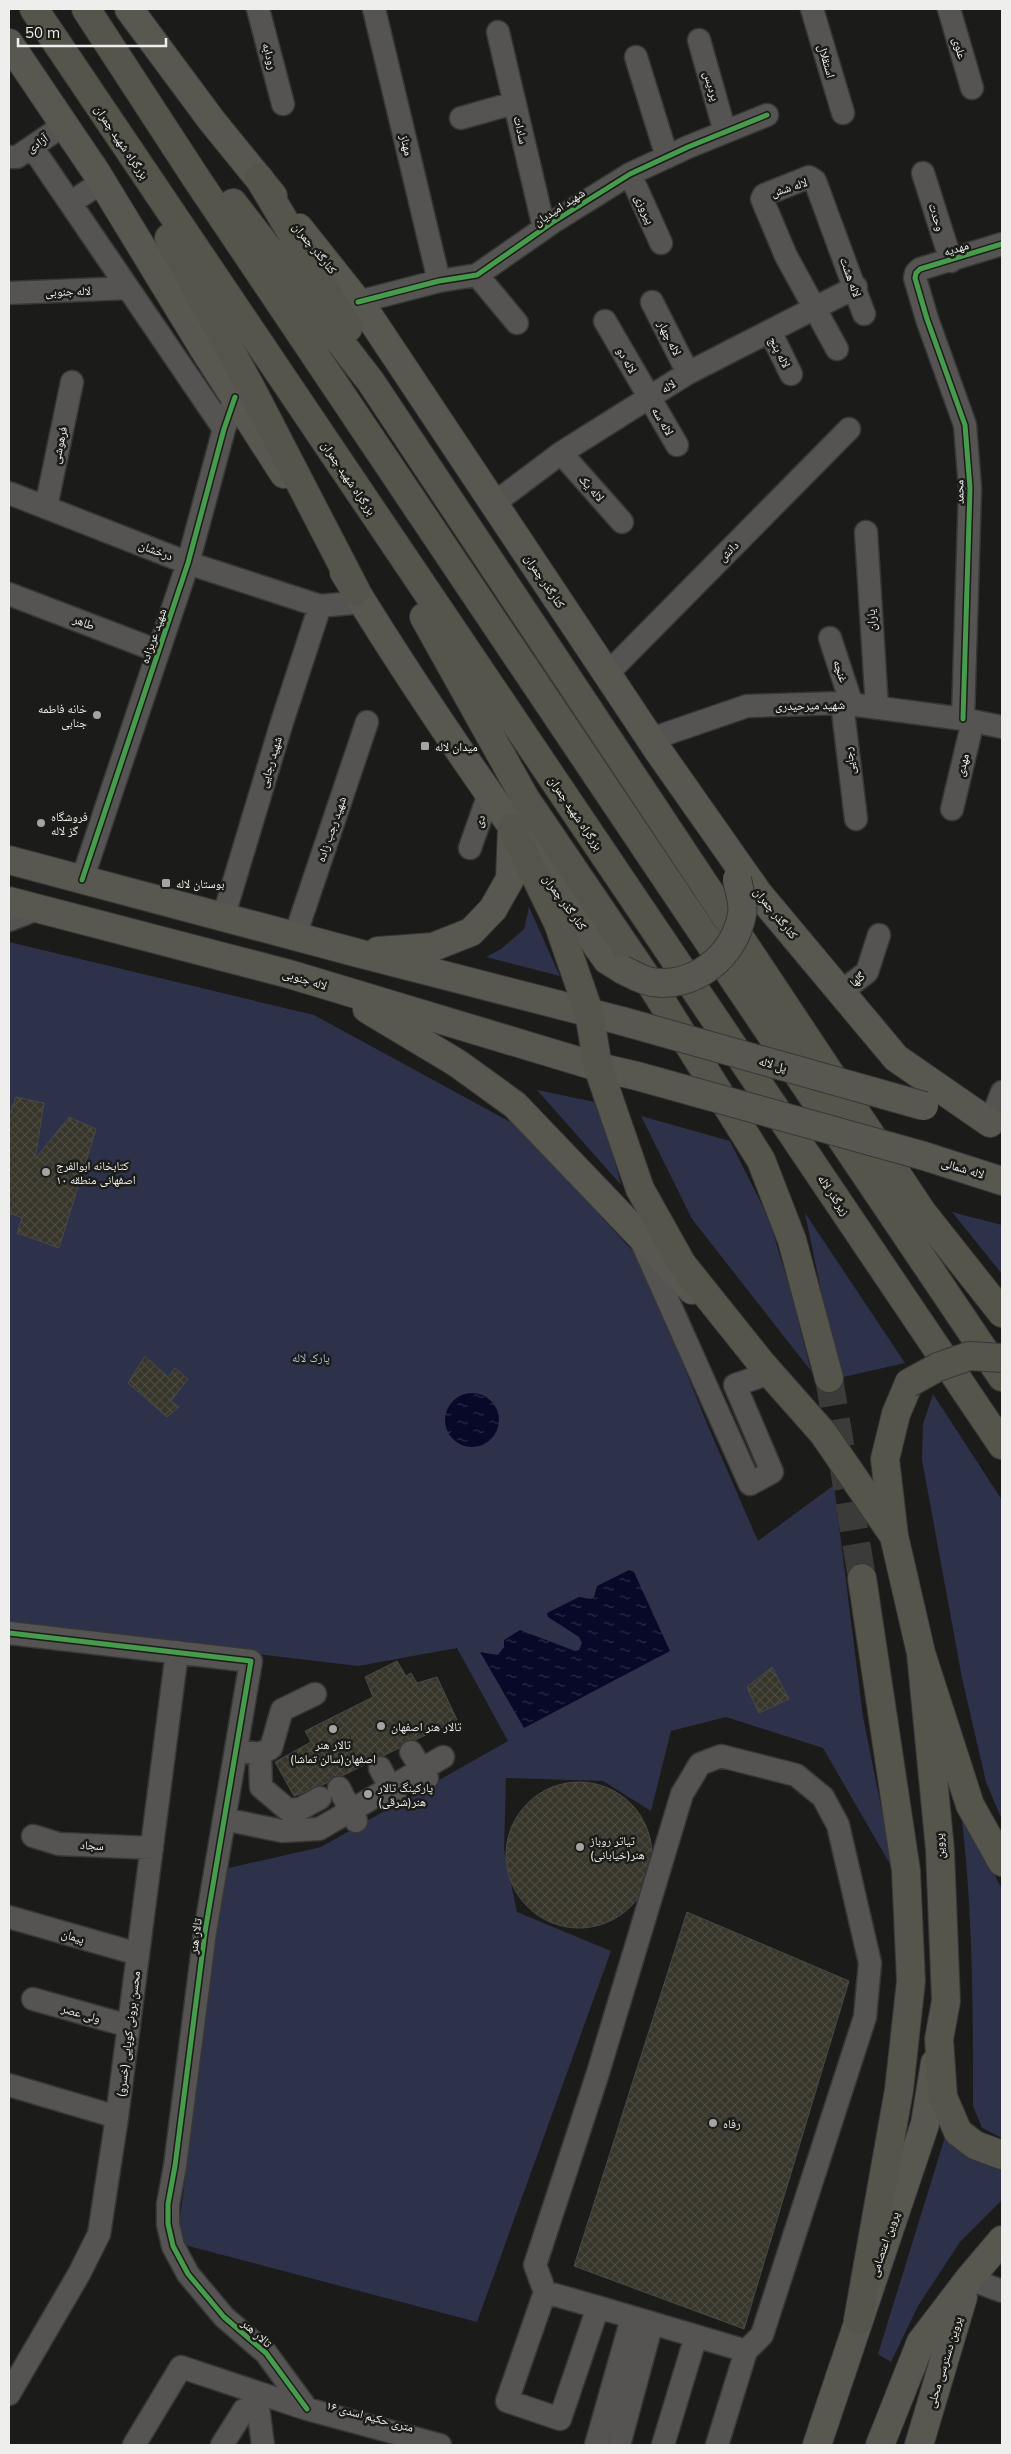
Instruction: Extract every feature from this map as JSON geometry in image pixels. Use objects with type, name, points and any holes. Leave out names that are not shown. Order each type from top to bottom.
[{"type":"highway","name":"بزرگراه شهید چمران","points":[[34,9],[666,946]]},
{"type":"highway","points":[[86,9],[202,186],[1002,1376]]},
{"type":"highway","points":[[141,91],[262,240],[371,382],[922,1212],[1002,1313]]},
{"type":"highway","points":[[107,119],[183,265],[252,390],[343,601]]},
{"type":"highway","points":[[259,178],[470,530]]},
{"type":"highway","points":[[333,454],[525,798],[647,978],[760,1160],[792,1240],[829,1378]]},
{"type":"highway","points":[[512,828],[558,923],[589,1012],[598,1067],[640,1189],[682,1264],[766,1368],[823,1433],[894,1536]]},
{"type":"highway","name":"زیرگذر لاله","points":[[666,946],[1002,1445]]},
{"type":"highway","points":[[1002,1358],[969,1356],[938,1367],[908,1382],[896,1414],[885,1460],[894,1536],[921,1653],[970,1805],[1002,1862]]},
{"type":"highway","points":[[858,2320],[899,2090],[911,1981],[906,1871],[862,1578]]},
{"type":"highway","name":"پروین","points":[[921,1653],[940,1850],[946,2001],[939,2039],[943,2096],[958,2132],[975,2145],[1002,2155]]},
{"type":"main road","name":"کنارگذر چمران","points":[[129,9],[212,121],[358,302],[651,740],[758,893],[896,1058],[996,1125]]},
{"type":"main road","points":[[9,43],[102,182],[235,398],[343,601],[422,696],[512,828],[510,879],[493,909],[471,932],[433,947],[354,952]]},
{"type":"main road","name":"کنار گذر چمران","points":[[512,828],[607,960],[623,970],[652,982],[674,982],[697,975],[718,961],[735,938],[743,912],[737,879],[712,828]]},
{"type":"main road","points":[[9,860],[223,918],[589,1012]]},
{"type":"main road","name":"لاله جنوبی","points":[[9,901],[322,984],[598,1067],[637,1076],[924,1156]]},
{"type":"main road","points":[[322,984],[394,1024],[457,1063],[515,1105],[766,1368]]},
{"type":"main road","name":"پل لاله","points":[[589,1012],[996,1125]]},
{"type":"main road","name":"لاله شمالی","points":[[924,1156],[1002,1181]]},
{"type":"main road","name":"پروین اعتصامی","points":[[817,2445],[925,2124],[939,2039]]},
{"type":"main road","points":[[880,2445],[921,2342],[969,2279],[1002,2240]]},
{"type":"main road","name":"پروین دسترسی محلی","points":[[919,2445],[969,2279]]},
{"type":"main road","points":[[808,2445],[835,2390]]},
{"type":"street","name":"رودابه","points":[[258,9],[283,104]]},
{"type":"street","name":"مهناز","points":[[374,9],[439,281]]},
{"type":"street","name":"استقلال","points":[[812,9],[843,113]]},
{"type":"street","name":"علوی","points":[[949,9],[972,88]]},
{"type":"street","name":"سادات","points":[[498,32],[544,228]]},
{"type":"street","name":"پردیس","points":[[698,40],[725,132]]},
{"type":"street","points":[[636,57],[667,157]]},
{"type":"street","points":[[461,118],[514,103]]},
{"type":"street","name":"شهید امیدیان","points":[[358,302],[439,281],[477,275],[544,228],[630,174],[767,115]]},
{"type":"street","name":"آزادی","points":[[9,156],[18,157],[64,125]]},
{"type":"street","points":[[32,147],[224,430]]},
{"type":"street","name":"وحدت","points":[[924,173],[950,261]]},
{"type":"street","name":"پیروزی","points":[[630,174],[661,243]]},
{"type":"street","name":"لاله شش","points":[[813,308],[786,256],[762,197],[809,177],[815,181],[838,240]]},
{"type":"street","points":[[70,203],[102,182]]},
{"type":"street","name":"لاله هشت","points":[[838,240],[864,314]]},
{"type":"street","name":"مهدیه","points":[[916,273],[920,269],[1002,244]]},
{"type":"street","name":"محمد","points":[[916,273],[915,278],[927,318],[965,425],[970,488],[968,720]]},
{"type":"street","points":[[477,275],[517,323]]},
{"type":"street","name":"لاله","points":[[493,504],[561,453],[688,373],[856,287]]},
{"type":"street","name":"لاله جنوبی","points":[[9,293],[128,288]]},
{"type":"street","name":"لاله چهار","points":[[652,302],[688,373]]},
{"type":"street","points":[[813,308],[837,349]]},
{"type":"street","name":"لاله دو","points":[[605,321],[649,398]]},
{"type":"street","name":"لاله پنج","points":[[770,330],[791,374]]},
{"type":"street","name":"فرهوشی","points":[[46,507],[72,382]]},
{"type":"street","name":"شهید عربزاده","points":[[82,880],[188,563],[224,430],[235,398]]},
{"type":"street","name":"لاله سه","points":[[649,398],[677,445]]},
{"type":"street","name":"دانش","points":[[607,674],[849,429]]},
{"type":"street","name":"لاله یک","points":[[561,453],[622,522]]},
{"type":"street","name":"درخشان","points":[[9,493],[188,563],[343,601]]},
{"type":"street","name":"یاران","points":[[866,532],[877,708]]},
{"type":"street","name":"طاهر","points":[[9,594],[158,651]]},
{"type":"street","name":"شهید رجایی","points":[[223,918],[282,722],[343,601]]},
{"type":"street","name":"غنچه","points":[[830,638],[847,704]]},
{"type":"street","name":"شهید میرحیدری","points":[[651,740],[747,706],[847,704],[968,720],[1002,727]]},
{"type":"street","name":"رجایی","points":[[847,704],[856,819]]},
{"type":"street","name":"مهدی","points":[[952,808],[968,720]]},
{"type":"street","name":"شهید رجب زاده","points":[[295,936],[367,722]]},
{"type":"street","name":"دی","points":[[470,848],[489,794]]},
{"type":"street","points":[[9,920],[37,909]]},
{"type":"street","name":"گلها","points":[[841,992],[867,972],[879,934]]},
{"type":"street","points":[[996,1125],[1002,1092]]},
{"type":"street","points":[[639,1235],[750,1484],[772,1472],[735,1385],[766,1368]]},
{"type":"street","name":"تالار هنر","points":[[9,1633],[251,1661],[205,1932],[176,2166],[168,2204],[168,2224],[174,2246],[188,2274],[224,2317],[266,2353],[307,2409]]},
{"type":"street","name":"محسن برونی کوپایی (خسرو)","points":[[9,2394],[79,2274],[99,2234],[117,2117],[177,1652]]},
{"type":"street","points":[[236,1750],[260,1754],[271,1748],[282,1710],[315,1694]]},
{"type":"street","points":[[260,1754],[261,1787],[288,1810],[300,1808],[329,1793],[353,1815]]},
{"type":"street","points":[[598,2307],[560,2419],[507,2402],[545,2292],[535,2265],[597,2076],[682,1794],[700,1764],[721,1756],[796,1776],[823,1797],[838,1825],[870,1963],[865,2017],[762,2335],[746,2351],[717,2445]]},
{"type":"street","points":[[224,1819],[282,1831],[319,1829],[353,1815],[388,1784],[420,1766],[443,1757]]},
{"type":"street","name":"سجاد","points":[[33,1836],[59,1844],[152,1848]]},
{"type":"street","name":"پیمان","points":[[9,1917],[138,1954]]},
{"type":"street","name":"ولی عصر","points":[[33,1999],[129,2026]]},
{"type":"street","points":[[9,2085],[117,2117]]},
{"type":"street","points":[[969,2279],[1002,2291]]},
{"type":"street","points":[[545,2292],[746,2351]]},
{"type":"street","points":[[596,2445],[642,2320]]},
{"type":"street","points":[[619,2445],[642,2320]]},
{"type":"street","points":[[663,2445],[696,2336]]},
{"type":"street","name":"۱۶ متری حکیم اسدی","points":[[134,2445],[181,2367],[256,2400],[307,2409],[429,2444]]},
{"type":"street","points":[[222,2445],[244,2410],[256,2400]]},
{"type":"street","points":[[256,2400],[263,2445]]},
{"type":"green space","points":[[529,907],[560,976],[486,957],[501,949],[524,929]]},
{"type":"green space","name":"پارک لاله","points":[[9,942],[314,1015],[518,1126],[641,1260],[708,1426],[758,1541],[834,1485],[863,1717],[894,1871],[823,1748],[726,1717],[671,1731],[651,1811],[603,1781],[506,1778],[504,1850],[517,1912],[611,1951],[477,2322],[177,2243],[224,1869],[321,1847],[508,1741],[457,1648],[358,1666],[9,1625]]},
{"type":"green space","points":[[537,1090],[600,1103],[621,1185]]},
{"type":"green space","points":[[641,1116],[730,1141],[769,1219],[792,1296],[811,1371],[692,1219]]},
{"type":"green space","points":[[952,1212],[1002,1225],[1002,1274]]},
{"type":"green space","points":[[805,1213],[905,1363],[839,1378]]},
{"type":"green space","points":[[933,1394],[1002,1500],[1002,1820],[986,1782],[962,1678],[922,1460],[923,1424]]},
{"type":"green space","points":[[961,1812],[1002,1889],[1002,2138],[982,2128],[973,2106],[970,1922]]},
{"type":"green space","points":[[945,2137],[1002,2167],[1002,2200],[960,2242],[918,2306],[891,2362],[878,2354]]},
{"type":"water","points":[[467,1393],[477,1393],[487,1397],[495,1405],[499,1420],[495,1435],[487,1443],[477,1447],[467,1447],[457,1443],[449,1435],[445,1425],[445,1415],[449,1405],[457,1397]]},
{"type":"water","points":[[629,1570],[634,1572],[670,1651],[524,1728],[480,1652],[498,1655],[504,1647],[504,1640],[520,1630],[575,1651],[579,1650],[582,1643],[579,1637],[548,1617],[547,1613],[579,1597],[591,1599],[594,1597],[597,1586]]},
{"type":"building","name":"کتابخانه ابوالفرج اصفهانی منطقه ۱۰","points":[[16,1097],[44,1103],[35,1159],[69,1117],[96,1129],[59,1248],[17,1233],[22,1218],[9,1213],[9,1116]]},
{"type":"building","points":[[145,1356],[168,1377],[175,1368],[188,1379],[171,1401],[179,1407],[167,1417],[128,1383]]},
{"type":"building","name":"تالار هنر اصفهان","points":[[397,1661],[406,1676],[411,1673],[417,1683],[437,1677],[457,1720],[415,1740],[405,1741],[399,1748],[383,1756],[374,1756],[368,1763],[342,1776],[333,1776],[327,1783],[294,1796],[275,1762],[311,1742],[305,1731],[373,1697],[365,1677]]},
{"type":"building","points":[[772,1667],[789,1699],[759,1713],[747,1687]]},
{"type":"building","name":"تیاتر روباز هنر(خیابانی)","points":[[579,1782],[607,1787],[631,1803],[647,1827],[652,1855],[647,1883],[631,1907],[607,1923],[579,1928],[551,1923],[527,1907],[511,1883],[506,1855],[511,1827],[527,1803],[551,1787]]},
{"type":"building","name":"رفاه","points":[[687,1912],[849,1981],[744,2329],[574,2266]]},
{"type":"tunnel","points":[[829,1378],[862,1578]]},
{"type":"cycle path","points":[[358,302],[439,281],[477,275],[553,222],[630,174],[688,147],[767,115]]},
{"type":"cycle path","points":[[963,719],[970,488],[965,425],[927,319],[915,278],[916,273],[920,269],[1002,244]]},
{"type":"cycle path","points":[[82,880],[188,563],[224,429],[235,397]]},
{"type":"cycle path","points":[[9,1633],[251,1661],[205,1932],[175,2166],[168,2204],[168,2224],[173,2246],[188,2274],[224,2317],[266,2353],[307,2409]]},
{"type":"place","name":"خانه فاطمه جنابی","points":[[97,715]]},
{"type":"place","name":"میدان لاله","points":[[425,746]]},
{"type":"place","name":"فروشگاه گز لاله","points":[[41,823]]},
{"type":"place","name":"بوستان لاله","points":[[166,883]]},
{"type":"place","name":"کتابخانه ابوالفرج اصفهانی منطقه ۱۰","points":[[46,1172]]},
{"type":"place","name":"تالار هنر اصفهان","points":[[381,1726]]},
{"type":"place","name":"تالار هنر اصفهان(سالن تماشا)","points":[[333,1729]]},
{"type":"place","name":"پارکینگ تالار هنر(شرقی)","points":[[368,1794]]},
{"type":"place","name":"تیاتر روباز هنر(خیابانی)","points":[[580,1847]]},
{"type":"place","name":"رفاه","points":[[713,2123]]}]
